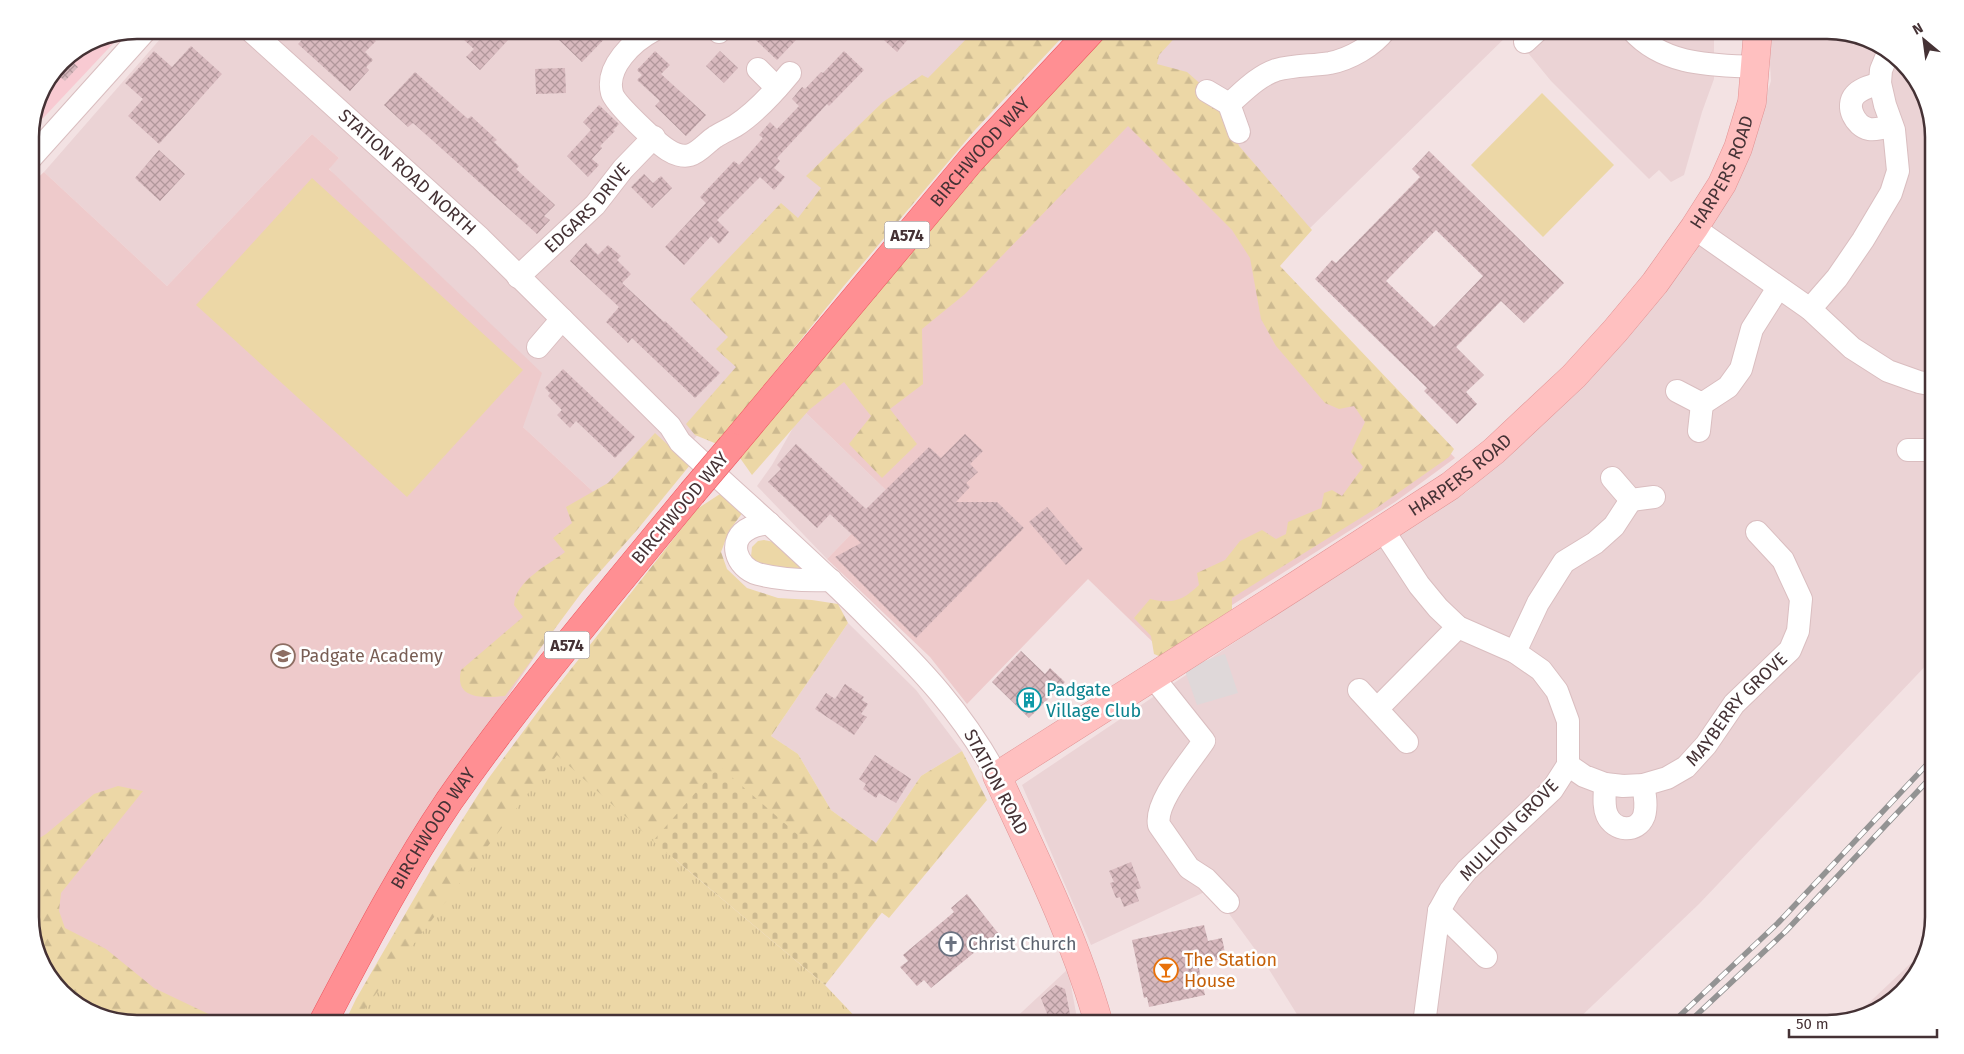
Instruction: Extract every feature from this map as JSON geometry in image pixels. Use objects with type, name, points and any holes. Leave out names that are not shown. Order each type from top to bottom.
[{"type":"main road","name":"BIRCHWOOD WAY","points":[[327,1015],[390,895],[449,802],[543,673],[971,160],[1084,39]]},
{"type":"street","points":[[39,149],[138,39]]},
{"type":"street","name":"STATION ROAD NORTH","points":[[260,39],[480,238],[670,426],[680,442],[739,497]]},
{"type":"street","points":[[640,39],[617,65],[602,86],[670,151],[689,155],[742,121],[784,81],[758,69]]},
{"type":"street","points":[[1229,104],[1254,83],[1274,71],[1294,66],[1330,63],[1349,56],[1376,39]]},
{"type":"street","points":[[1642,39],[1664,55],[1684,61],[1756,67]]},
{"type":"street","name":"HARPERS ROAD","points":[[997,776],[1383,530],[1494,451],[1556,393],[1615,331],[1655,283],[1722,184],[1738,148],[1752,102],[1758,39]]},
{"type":"street","points":[[1810,309],[1837,278],[1863,240],[1891,193],[1898,171],[1892,126],[1880,83],[1881,70],[1886,58]]},
{"type":"street","points":[[1880,83],[1856,94],[1851,102],[1851,112],[1857,121],[1866,128],[1878,129],[1892,126]]},
{"type":"street","points":[[1207,91],[1229,104],[1239,132]]},
{"type":"street","name":"EDGARS DRIVE","points":[[518,277],[595,205],[624,169],[654,137]]},
{"type":"street","points":[[1694,228],[1810,309],[1852,348],[1888,371],[1925,383]]},
{"type":"street","points":[[1702,404],[1728,387],[1741,370],[1752,329],[1778,288]]},
{"type":"street","points":[[538,347],[562,319]]},
{"type":"street","points":[[1677,391],[1702,404]]},
{"type":"street","points":[[1699,431],[1702,404]]},
{"type":"street","points":[[1908,450],[1925,450]]},
{"type":"street","points":[[1612,478],[1630,500]]},
{"type":"street","name":"STATION ROAD","points":[[739,497],[769,522],[831,580],[935,685],[969,728],[997,776],[1036,860],[1078,962],[1096,1015]]},
{"type":"street","points":[[1630,500],[1654,497]]},
{"type":"street","points":[[1515,652],[1538,603],[1564,562],[1595,543],[1614,526],[1630,500]]},
{"type":"street","points":[[769,522],[750,528],[739,538],[736,552],[743,565],[757,574],[804,582],[831,580]]},
{"type":"street","name":"MULLION GROVE","points":[[1383,530],[1419,585],[1438,608],[1458,627],[1515,652],[1541,670],[1557,692],[1568,722],[1568,765],[1552,790],[1467,870],[1450,891],[1439,911],[1425,1015]]},
{"type":"street","name":"MAYBERRY GROVE","points":[[1568,765],[1584,776],[1605,784],[1623,786],[1643,785],[1667,778],[1686,767],[1706,745],[1734,704],[1790,650],[1798,631],[1801,599],[1783,560],[1757,532]]},
{"type":"street","points":[[1377,709],[1458,627]]},
{"type":"street","points":[[1153,677],[1204,741],[1163,800],[1158,818],[1159,825],[1189,868],[1206,878],[1228,902]]},
{"type":"street","points":[[1359,690],[1407,742]]},
{"type":"street","points":[[1605,784],[1604,806],[1607,816],[1612,824],[1619,828],[1628,829],[1636,826],[1643,819],[1645,810],[1643,785]]},
{"type":"street","points":[[1439,911],[1486,957]]},
{"type":"shaded area","points":[[160,39],[1001,39],[713,416],[626,522],[523,427],[329,168],[339,158],[312,134],[167,286],[44,172]]},
{"type":"shaded area","points":[[1170,39],[1504,39],[1309,229],[1150,60]]},
{"type":"shaded area","points":[[1517,39],[1714,39],[1714,79],[1702,112],[1684,175],[1671,182],[1659,170],[1649,179],[1551,81]]},
{"type":"shaded area","points":[[1769,39],[1828,39],[1853,42],[1865,46],[1892,63],[1909,82],[1915,93],[1920,105],[1925,130],[1925,666],[1699,904],[1582,1015],[1297,1015],[1265,963],[1211,889],[1091,945],[1022,785],[1259,626],[1468,491],[1586,382],[1693,255],[1741,173],[1771,81]]},
{"type":"shaded area","points":[[115,41],[40,121],[46,99],[55,82],[67,67],[93,49]]},
{"type":"shaded area","points":[[1125,115],[1455,458],[1395,502],[1161,650],[1088,579],[967,704],[930,657],[827,559],[890,494],[803,410]]},
{"type":"shaded area","name":"Padgate Academy","points":[[312,134],[339,158],[329,169],[542,373],[523,427],[626,522],[445,789],[314,1015],[136,1015],[111,1012],[82,999],[63,982],[49,961],[41,937],[39,924],[39,177],[44,172],[167,286]]},
{"type":"shaded area","points":[[803,410],[890,494],[827,559],[757,486],[772,465]]},
{"type":"shaded area","points":[[848,623],[916,690],[962,751],[921,776],[876,843],[831,810],[798,754],[771,736]]},
{"type":"shaded area","points":[[1225,654],[1238,693],[1197,705],[1184,668]]},
{"type":"shaded area","points":[[1916,958],[1909,972],[1897,987],[1863,1009]]},
{"type":"shaded area","points":[[1068,969],[1076,1015],[1019,1015]]},
{"type":"green space","points":[[966,39],[1061,39],[975,130],[843,287],[717,444],[695,435],[686,424],[736,367],[716,349],[728,337],[690,299],[781,203],[798,218],[821,188],[806,176],[883,102],[922,75],[928,78]]},
{"type":"green space","points":[[1090,39],[1174,39],[1159,55],[1157,64],[1187,72],[1220,101],[1239,146],[1312,230],[1280,266],[1454,449],[1449,457],[1375,509],[1232,598],[1232,620],[1204,637],[1191,636],[1182,648],[1166,659],[1154,654],[1151,636],[1134,618],[1150,599],[1171,601],[1182,598],[1199,585],[1197,573],[1225,560],[1240,541],[1262,530],[1276,539],[1286,534],[1288,522],[1321,508],[1324,493],[1332,490],[1342,496],[1363,467],[1351,452],[1365,422],[1354,406],[1339,409],[1325,403],[1276,346],[1261,319],[1250,258],[1232,230],[1128,126],[965,294],[922,329],[923,384],[890,409],[917,444],[882,478],[849,444],[871,416],[844,382],[809,410],[752,475],[740,458],[804,379]]},
{"type":"green space","points":[[1542,93],[1614,165],[1543,237],[1471,165]]},
{"type":"green space","points":[[312,178],[523,370],[407,497],[196,305]]},
{"type":"green space","points":[[655,433],[690,465],[637,530],[582,592],[505,696],[480,697],[466,692],[460,680],[461,670],[523,617],[514,605],[520,588],[534,574],[565,552],[553,538],[572,523],[566,507],[608,483]]},
{"type":"green space","points":[[723,492],[743,512],[729,531],[721,552],[727,569],[747,588],[778,598],[838,604],[848,623],[771,736],[798,754],[831,810],[876,843],[921,776],[962,751],[987,800],[889,918],[774,832],[721,816],[670,863],[391,1015],[348,1015],[433,866],[488,779],[545,702],[697,509]]},
{"type":"green space","points":[[758,541],[774,542],[803,568],[800,572],[757,562],[751,557],[752,547]]},
{"type":"green space","points":[[557,755],[653,841],[825,985],[853,1015],[360,1015]]},
{"type":"green space","points":[[719,766],[884,910],[825,985],[653,841]]},
{"type":"green space","points":[[118,786],[143,791],[61,893],[59,911],[65,928],[106,949],[154,988],[211,1015],[136,1015],[111,1012],[99,1008],[72,991],[55,972],[49,961],[44,949],[39,924],[39,838],[94,794]]},
{"type":"building","points":[[303,39],[374,39],[376,41],[365,52],[373,60],[366,67],[369,70],[350,91],[298,44]]},
{"type":"building","points":[[463,39],[509,39],[480,70],[466,57],[474,49]]},
{"type":"building","points":[[560,39],[604,39],[582,62]]},
{"type":"building","points":[[755,39],[795,39],[777,60]]},
{"type":"building","points":[[883,39],[908,39],[897,52]]},
{"type":"building","points":[[191,46],[222,74],[159,144],[128,116],[143,99],[125,83],[154,51],[172,67]]},
{"type":"building","points":[[655,51],[670,65],[661,74],[706,115],[686,136],[655,106],[660,101],[637,80],[642,75],[637,70]]},
{"type":"building","points":[[720,51],[738,68],[724,83],[706,66]]},
{"type":"building","points":[[844,51],[864,70],[829,106],[827,104],[777,158],[780,161],[774,168],[785,177],[774,190],[760,177],[717,220],[729,232],[719,244],[711,236],[684,265],[665,247],[706,203],[700,197],[734,161],[739,165],[763,138],[759,135],[770,122],[777,129],[799,106],[792,99],[802,87],[805,89]]},
{"type":"building","points":[[73,62],[78,67],[65,81],[59,76]]},
{"type":"building","points":[[565,68],[566,93],[536,94],[535,69]]},
{"type":"building","points":[[415,72],[468,119],[471,116],[497,140],[494,142],[519,166],[516,169],[555,205],[544,216],[550,220],[537,234],[413,123],[408,127],[384,105]]},
{"type":"building","points":[[599,105],[619,124],[613,130],[615,131],[600,146],[602,148],[592,159],[599,165],[588,177],[567,156],[591,130],[583,122]]},
{"type":"building","points":[[159,150],[185,174],[160,201],[135,178]]},
{"type":"building","points":[[1429,151],[1564,283],[1524,323],[1501,301],[1456,347],[1484,375],[1466,392],[1477,404],[1457,424],[1424,391],[1427,388],[1315,279],[1332,260],[1336,263],[1420,177],[1412,169]],"holes":[[[1436,230],[1483,276],[1434,327],[1386,281]]]},
{"type":"building","points":[[644,174],[653,183],[661,176],[672,188],[652,208],[631,187]]},
{"type":"building","points":[[586,243],[598,255],[608,245],[621,256],[617,260],[631,274],[622,283],[720,373],[695,398],[632,338],[628,343],[606,322],[619,307],[570,261]]},
{"type":"building","points":[[563,369],[635,437],[615,458],[576,421],[570,428],[557,415],[562,410],[548,396],[550,393],[545,388]]},
{"type":"building","points":[[965,434],[983,451],[970,464],[978,472],[966,483],[970,487],[956,502],[997,502],[1024,528],[916,638],[835,557],[861,543],[830,514],[817,528],[768,482],[781,469],[777,465],[796,444],[866,509],[929,447],[941,458]]},
{"type":"building","points":[[1047,507],[1083,549],[1066,565],[1029,522]]},
{"type":"building","name":"Padgate Village Club","points":[[1021,651],[1045,674],[1050,668],[1065,682],[1029,718],[992,682]]},
{"type":"building","points":[[845,684],[864,697],[862,700],[868,704],[861,714],[867,717],[854,735],[815,709],[826,693],[835,699]]},
{"type":"building","points":[[875,755],[911,779],[896,803],[879,793],[876,798],[863,789],[866,784],[859,779]]},
{"type":"building","points":[[1131,862],[1141,888],[1135,890],[1139,901],[1124,907],[1120,897],[1116,898],[1110,883],[1114,882],[1109,871]]},
{"type":"building","name":"Christ Church","points":[[967,894],[998,933],[931,988],[924,980],[917,986],[900,967],[908,961],[903,955],[954,912],[951,908]]},
{"type":"building","name":"The Station House","points":[[1204,925],[1208,941],[1222,938],[1226,958],[1198,964],[1205,995],[1149,1007],[1147,997],[1144,998],[1132,940]]},
{"type":"building","points":[[1056,985],[1065,989],[1070,1015],[1048,1015],[1041,998]]},
{"type":"railway","points":[[1681,1015],[1778,923],[1925,767]]},
{"type":"railway","points":[[1697,1015],[1786,931],[1925,784]]},
{"type":"place","name":"Padgate Academy","points":[[283,656]]},
{"type":"place","name":"Padgate Village Club","points":[[1029,700]]},
{"type":"place","name":"Christ Church","points":[[951,944]]},
{"type":"place","name":"The Station House","points":[[1166,970]]}]
